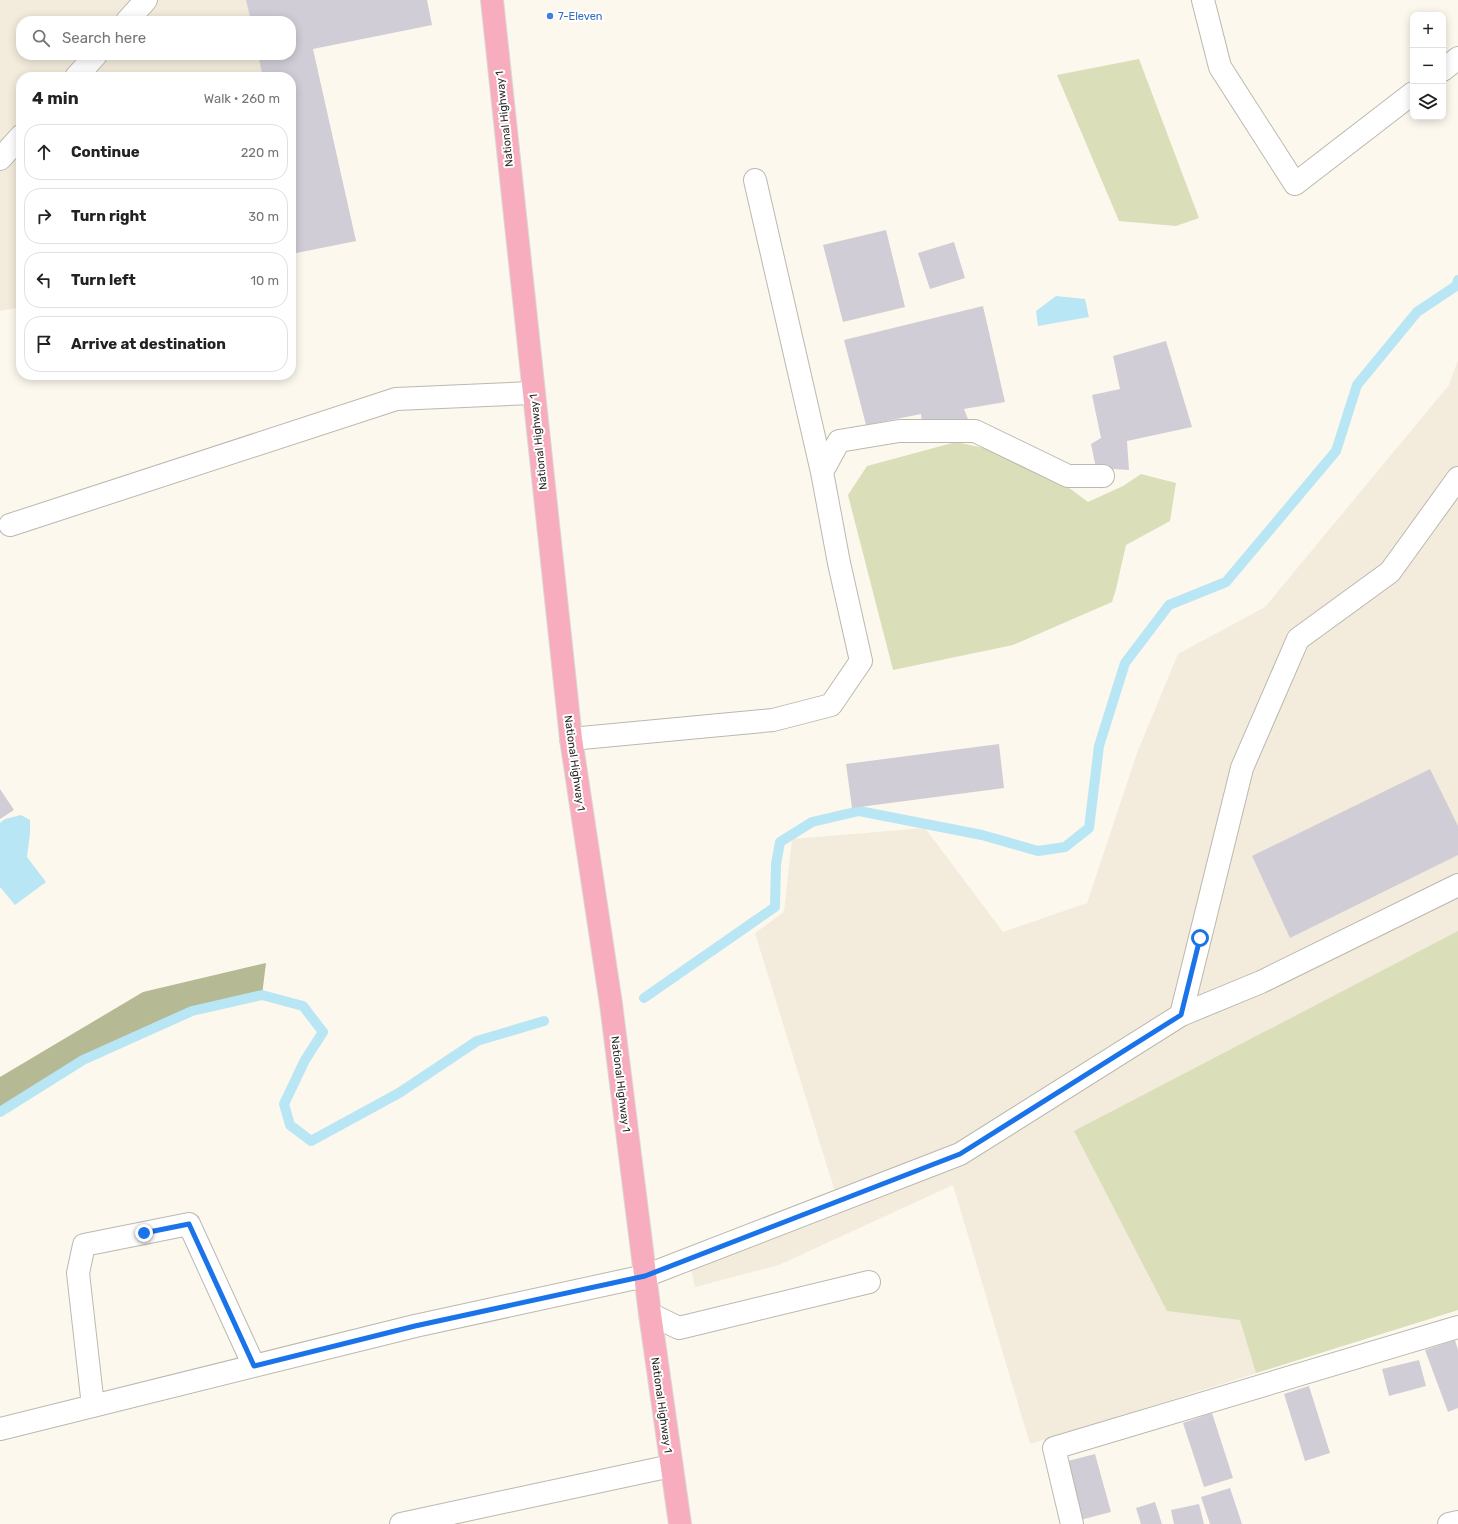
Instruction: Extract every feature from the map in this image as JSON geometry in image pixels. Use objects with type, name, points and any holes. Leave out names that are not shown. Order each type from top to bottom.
[{"type":"highway","name":"National Highway 1","points":[[492,0],[532,393],[571,739],[611,1004],[670,1466],[680,1524]]},
{"type":"street","points":[[132,16],[146,0]]},
{"type":"street","points":[[1203,0],[1220,67],[1296,184],[1410,95]]},
{"type":"street","points":[[1446,68],[1458,58]]},
{"type":"street","points":[[81,72],[91,60]]},
{"type":"street","points":[[0,159],[16,141]]},
{"type":"street","points":[[571,739],[773,720],[831,705],[861,661],[839,564],[822,472],[755,180]]},
{"type":"street","points":[[10,525],[396,399],[532,393]]},
{"type":"street","points":[[822,472],[839,441],[899,431],[975,431],[1068,476],[1103,476]]},
{"type":"street","points":[[1181,1015],[1242,768],[1298,639],[1390,572],[1458,478]]},
{"type":"street","points":[[0,1429],[415,1326],[645,1276],[960,1154],[1181,1015],[1261,982],[1458,885]]},
{"type":"street","points":[[93,1406],[78,1273],[84,1245],[189,1224],[254,1366]]},
{"type":"street","points":[[650,1314],[679,1328],[870,1282]]},
{"type":"street","points":[[1072,1524],[1054,1448],[1458,1327]]},
{"type":"street","points":[[401,1524],[670,1466]]},
{"type":"street","points":[[1449,1524],[1458,1522]]},
{"type":"shaded area","points":[[0,0],[302,0],[334,152],[356,241],[296,253],[296,72],[16,72],[16,308],[0,311]]},
{"type":"shaded area","points":[[1458,360],[1458,1310],[1030,1444],[953,1185],[779,1265],[695,1287],[686,1247],[835,1192],[755,933],[784,912],[792,839],[925,828],[1003,932],[1087,903],[1137,753],[1178,654],[1265,607],[1449,385]]},
{"type":"green space","points":[[1139,59],[1199,218],[1176,226],[1119,221],[1057,75]]},
{"type":"green space","points":[[956,442],[1002,452],[1057,479],[1088,502],[1123,486],[1141,474],[1176,483],[1170,521],[1126,545],[1112,602],[1013,645],[893,670],[848,495],[867,466]]},
{"type":"green space","points":[[1458,931],[1458,1310],[1256,1373],[1240,1320],[1167,1311],[1074,1131]]},
{"type":"green space","points":[[266,963],[262,995],[192,1011],[83,1060],[0,1112],[0,1077],[143,992]]},
{"type":"water","points":[[1056,296],[1085,299],[1089,317],[1038,326],[1036,311]]},
{"type":"water","points":[[21,815],[30,820],[27,857],[46,882],[15,905],[0,887],[0,823],[5,819]]},
{"type":"building","points":[[246,0],[427,0],[432,25],[313,49],[356,241],[296,253],[296,72],[262,72],[259,60],[296,60],[296,16],[250,16]]},
{"type":"building","points":[[886,230],[905,307],[843,322],[823,245]]},
{"type":"building","points":[[954,242],[965,278],[930,289],[918,253]]},
{"type":"building","points":[[983,306],[1005,402],[964,409],[970,424],[922,424],[921,414],[866,425],[844,340]]},
{"type":"building","points":[[1166,341],[1192,427],[1127,441],[1129,470],[1096,468],[1091,444],[1101,438],[1092,395],[1120,389],[1113,356]]},
{"type":"building","points":[[999,744],[1004,788],[852,808],[846,764]]},
{"type":"building","points":[[1430,769],[1458,826],[1458,855],[1290,938],[1252,856]]},
{"type":"building","points":[[0,789],[14,810],[0,819]]},
{"type":"building","points":[[1455,1340],[1458,1350],[1458,1408],[1448,1412],[1425,1350]]},
{"type":"building","points":[[1419,1360],[1426,1386],[1389,1396],[1382,1369]]},
{"type":"building","points":[[1309,1386],[1330,1453],[1305,1461],[1284,1394]]},
{"type":"building","points":[[1212,1413],[1233,1478],[1204,1487],[1183,1423]]},
{"type":"building","points":[[1095,1454],[1111,1512],[1080,1520],[1064,1462]]},
{"type":"building","points":[[1230,1488],[1242,1524],[1210,1524],[1201,1497]]},
{"type":"building","points":[[1155,1502],[1162,1524],[1141,1524],[1136,1508]]},
{"type":"building","points":[[1199,1504],[1204,1524],[1174,1524],[1171,1510]]},
{"type":"waterway","points":[[644,998],[775,907],[776,864],[780,842],[812,822],[859,811],[982,835],[1038,851],[1065,847],[1089,828],[1099,746],[1125,663],[1169,605],[1226,582],[1336,451],[1357,385],[1417,312],[1456,286],[1458,280]]},
{"type":"waterway","points":[[0,1112],[83,1060],[192,1011],[262,995],[303,1006],[323,1032],[305,1060],[284,1104],[290,1125],[311,1141],[399,1093],[477,1041],[544,1021]]},
{"type":"place","name":"7-Eleven","points":[[550,16]]},
{"type":"route","points":[[144,1233],[189,1224],[254,1366],[415,1326],[645,1276],[960,1154],[1181,1015],[1200,938]]}]
